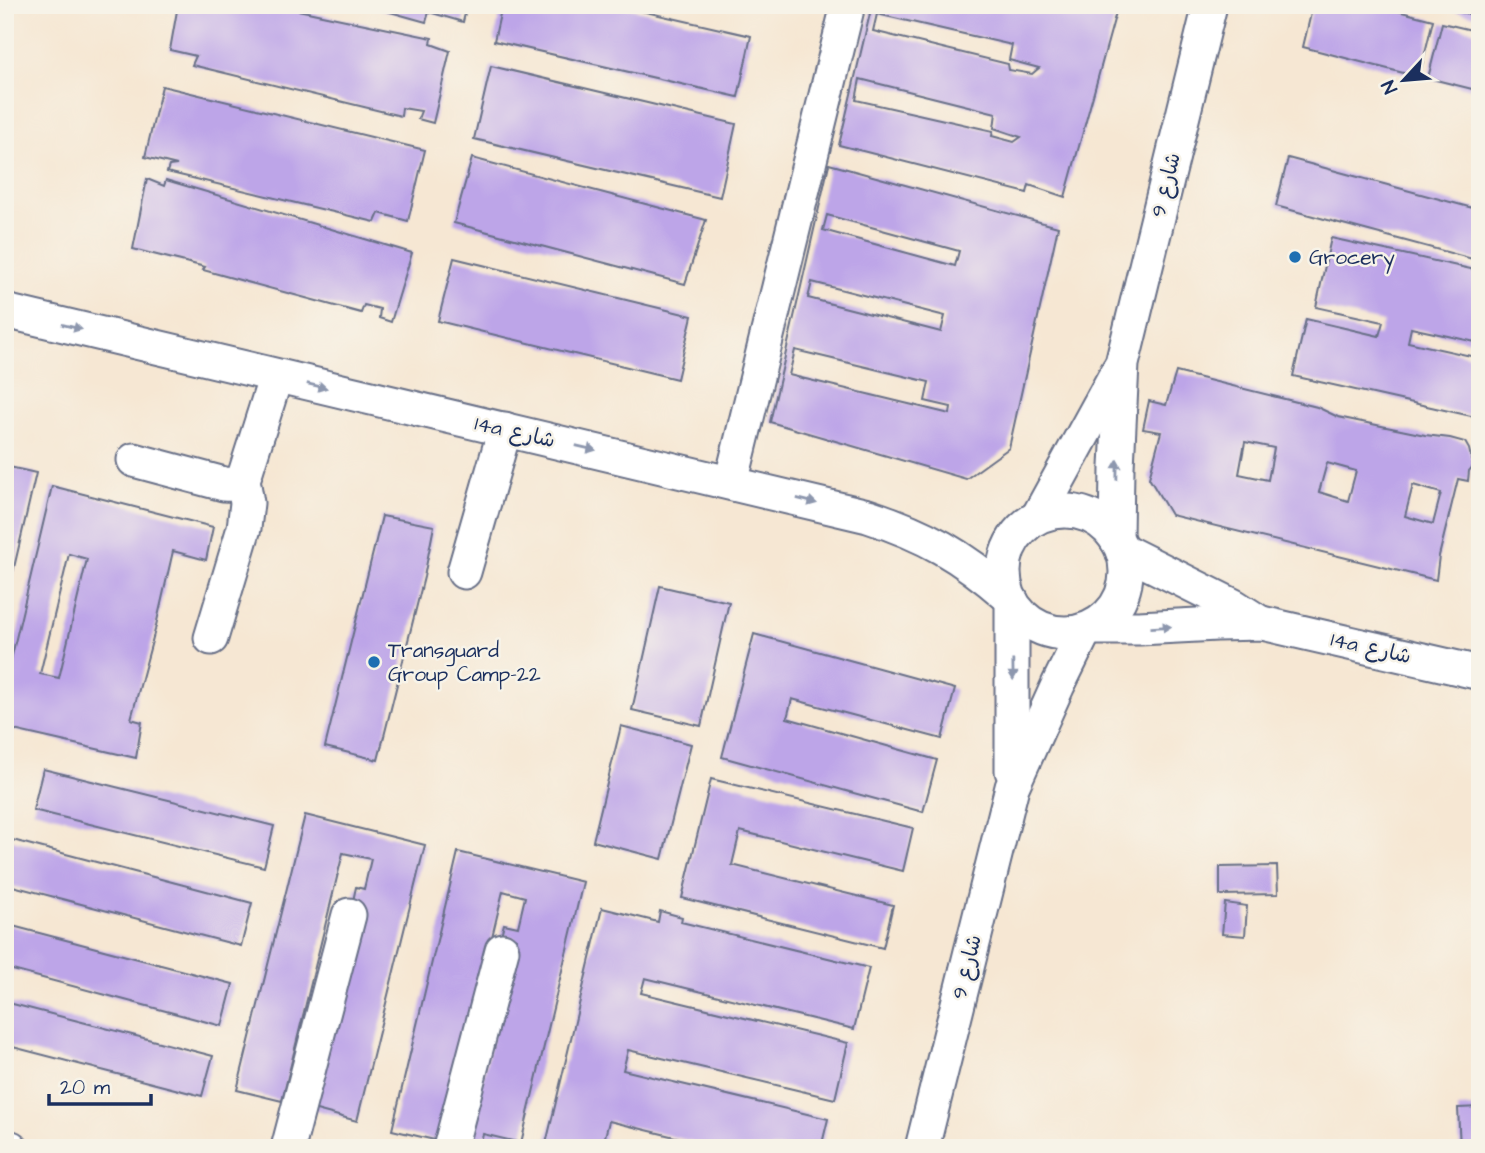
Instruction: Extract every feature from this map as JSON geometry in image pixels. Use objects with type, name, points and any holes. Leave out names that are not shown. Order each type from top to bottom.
[{"type":"street","points":[[731,483],[848,5]]},
{"type":"street","name":"شارع 9","points":[[1119,544],[1117,467],[1122,364],[1210,5]]},
{"type":"street","name":"14a شارع","points":[[7,319],[276,376],[868,516],[925,537],[955,554],[982,573],[1009,598]]},
{"type":"street","name":"شارع 9","points":[[1039,516],[1122,364]]},
{"type":"street","points":[[211,638],[244,528],[247,503],[243,479],[276,376]]},
{"type":"street","points":[[464,572],[505,429]]},
{"type":"street","points":[[134,460],[224,484],[232,485],[243,479]]},
{"type":"street","points":[[1063,510],[1088,515],[1108,528],[1119,544],[1127,572],[1122,595],[1110,614],[1089,629],[1058,634],[1037,627],[1019,614],[1009,598],[1003,573],[1007,550],[1019,530],[1039,516],[1063,510]]},
{"type":"street","name":"14a شارع","points":[[1119,544],[1262,623]]},
{"type":"street","name":"شارع 9","points":[[1009,598],[1012,787]]},
{"type":"street","name":"14a شارع","points":[[1089,629],[1262,623],[1480,673]]},
{"type":"street","name":"شارع 9","points":[[922,1148],[1012,787],[1046,710],[1089,629]]},
{"type":"street","points":[[288,1148],[349,915]]},
{"type":"street","points":[[450,1148],[502,950]]},
{"type":"street","points":[[5,1146],[12,1148]]},
{"type":"building","points":[[178,5],[274,5],[432,38],[431,44],[450,51],[433,123],[418,119],[421,111],[402,108],[401,116],[192,65],[196,56],[170,50]]},
{"type":"building","points":[[365,5],[467,5],[463,22],[429,12],[426,22]]},
{"type":"building","points":[[502,5],[615,5],[751,36],[738,97],[494,41]]},
{"type":"building","points":[[872,5],[1034,5],[1050,9],[1051,5],[1118,5],[1065,197],[1029,185],[1027,193],[839,145]],"holes":[[[877,14],[1012,45],[1009,60],[1039,68],[1032,74],[1009,70],[1008,64],[873,31]],[[860,79],[996,113],[994,128],[1021,137],[1014,142],[992,136],[993,131],[856,100]]]},
{"type":"building","points":[[1313,5],[1374,5],[1433,20],[1419,77],[1303,47]]},
{"type":"building","points":[[1448,5],[1480,5],[1480,17],[1447,9]]},
{"type":"building","points":[[1442,23],[1480,32],[1480,91],[1428,78]]},
{"type":"building","points":[[491,66],[736,124],[720,197],[474,139]]},
{"type":"building","points":[[162,86],[425,150],[408,221],[379,213],[375,222],[167,172],[169,166],[177,165],[145,157]]},
{"type":"building","points":[[472,158],[706,220],[685,284],[454,223]]},
{"type":"building","points":[[1288,158],[1480,210],[1480,261],[1276,206]]},
{"type":"building","points":[[829,164],[1058,227],[1009,448],[966,479],[770,422]],"holes":[[[827,215],[959,251],[955,266],[823,230]],[[812,282],[945,316],[941,332],[808,298]],[[795,350],[929,382],[925,401],[951,407],[950,414],[789,375]]]},
{"type":"building","points":[[147,179],[164,186],[166,180],[412,253],[391,322],[379,318],[380,309],[364,305],[361,313],[203,270],[205,267],[133,249]]},
{"type":"building","points":[[1331,238],[1480,271],[1480,343],[1411,328],[1408,342],[1480,358],[1480,418],[1293,376],[1306,319],[1379,336],[1383,322],[1316,307]]},
{"type":"building","points":[[454,258],[692,316],[677,379],[438,321]]},
{"type":"building","points":[[1176,372],[1317,407],[1338,417],[1465,442],[1473,466],[1469,471],[1468,481],[1458,479],[1439,556],[1436,580],[1171,515],[1149,478],[1161,432],[1143,429],[1149,401],[1166,405]],"holes":[[[1245,442],[1274,448],[1268,480],[1239,474]],[[1327,463],[1356,471],[1348,501],[1319,492]],[[1413,485],[1441,493],[1433,524],[1405,516]]]},
{"type":"building","points":[[5,466],[36,473],[6,602],[5,602]]},
{"type":"building","points":[[52,486],[213,527],[206,560],[173,551],[131,719],[142,722],[136,758],[5,728],[5,685]],"holes":[[[69,554],[87,559],[59,678],[40,674]]]},
{"type":"building","name":"Transguard Group Camp-22","points":[[382,516],[434,526],[424,577],[378,760],[325,747]]},
{"type":"building","points":[[660,586],[729,602],[701,726],[632,710]]},
{"type":"building","points":[[754,634],[955,689],[942,739],[792,699],[787,718],[937,760],[923,812],[722,757]]},
{"type":"building","points":[[621,726],[691,744],[662,859],[593,841]]},
{"type":"building","points":[[43,769],[274,826],[264,867],[33,810]]},
{"type":"building","points":[[711,779],[913,828],[903,871],[740,831],[732,865],[893,905],[883,948],[682,898]]},
{"type":"building","points":[[305,815],[425,845],[357,1121],[309,1108],[356,887],[364,889],[371,859],[343,853],[282,1101],[237,1090]]},
{"type":"building","points":[[5,838],[252,903],[241,946],[5,884]]},
{"type":"building","points":[[458,852],[583,882],[521,1143],[483,1134],[480,1148],[466,1148],[516,939],[501,935],[504,924],[518,927],[525,897],[503,891],[443,1142],[392,1130]]},
{"type":"building","points":[[1277,866],[1278,894],[1220,895],[1220,867]]},
{"type":"building","points":[[1225,903],[1247,906],[1245,936],[1222,934]]},
{"type":"building","points":[[602,908],[658,922],[660,911],[682,917],[681,922],[869,968],[854,1029],[645,978],[641,993],[848,1043],[835,1099],[628,1050],[623,1070],[828,1119],[821,1148],[720,1148],[609,1121],[603,1145],[610,1148],[545,1148]]},
{"type":"building","points":[[5,924],[233,984],[222,1026],[5,968]]},
{"type":"building","points":[[5,1002],[213,1056],[202,1096],[5,1045]]},
{"type":"building","points":[[1480,1107],[1480,1148],[1460,1148],[1458,1108]]},
{"type":"place","name":"Grocery","points":[[1295,257]]},
{"type":"place","name":"Transguard Group Camp-22","points":[[374,662]]}]
